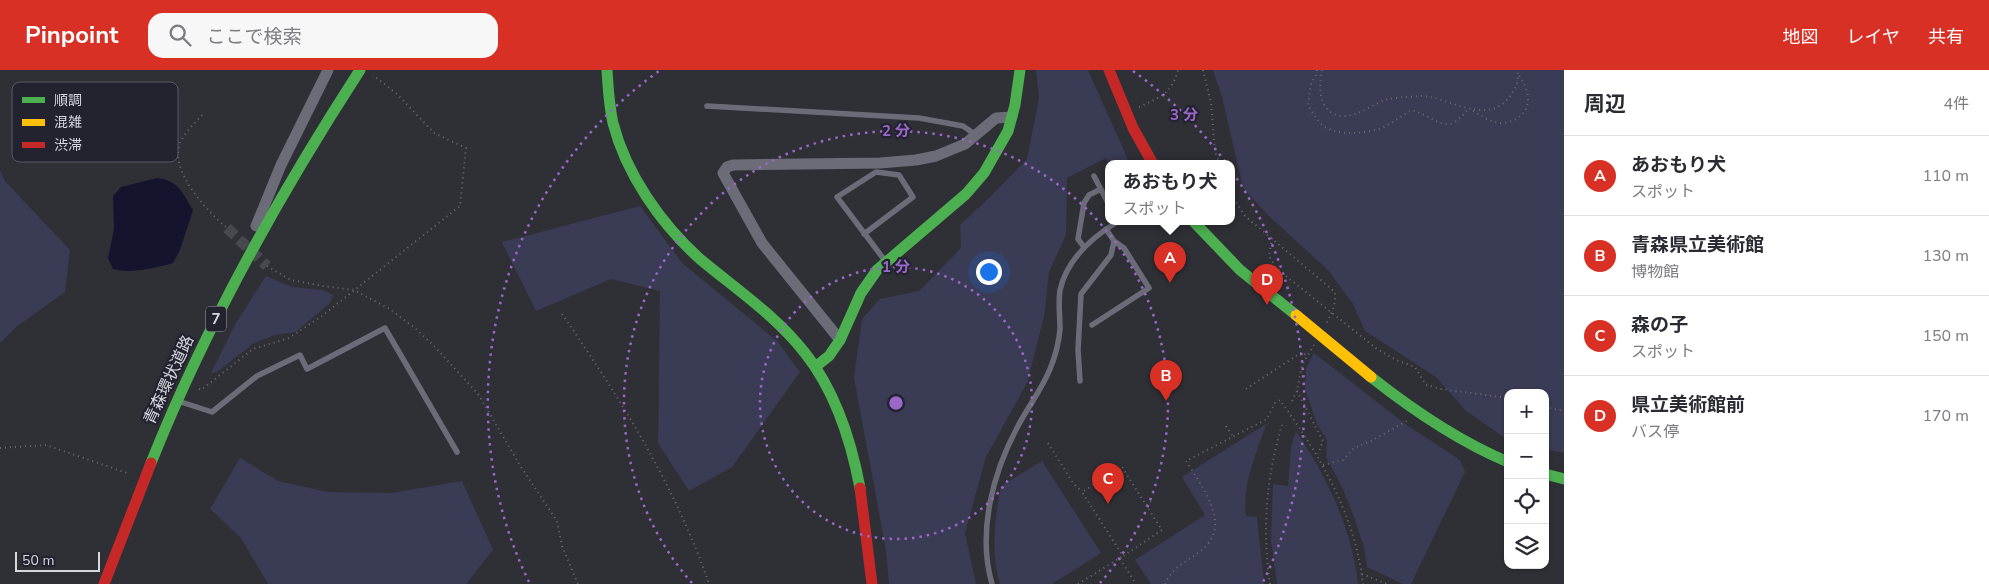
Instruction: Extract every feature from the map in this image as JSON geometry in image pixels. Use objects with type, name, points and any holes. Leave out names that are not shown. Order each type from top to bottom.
[{"type":"main road","points":[[606,70],[611,112],[618,140],[637,180],[656,209],[694,254],[777,322],[796,341],[815,367],[833,397],[846,429],[857,466],[872,584]]},
{"type":"main road","points":[[815,367],[829,356],[840,340],[861,293],[877,270],[966,194],[984,173],[1008,131],[1020,70]]},
{"type":"main road","points":[[1109,70],[1133,128],[1151,160]]},
{"type":"main road","name":"青森環状道路","points":[[104,584],[144,479],[177,400],[236,279],[296,171],[367,71]]},
{"type":"main road","points":[[1197,225],[1240,270],[1419,415],[1446,432],[1489,455],[1504,461]]},
{"type":"main road","points":[[1549,475],[1564,479]]},
{"type":"street","points":[[236,279],[281,165],[328,70]]},
{"type":"street","points":[[840,340],[762,243],[723,173],[727,167],[733,165],[916,160],[936,156],[965,144],[996,118],[1012,117]]},
{"type":"lane","points":[[706,106],[919,118],[963,126],[976,135]]},
{"type":"lane","points":[[864,234],[913,197],[898,176],[876,172],[837,197],[864,234],[886,262]]},
{"type":"lane","points":[[1094,176],[1105,197]]},
{"type":"lane","points":[[1084,247],[1078,239],[1084,203],[1089,195],[1101,189]]},
{"type":"lane","points":[[992,584],[988,571],[988,517],[998,470],[1015,432],[1051,369],[1060,331],[1060,290],[1070,265],[1078,252],[1112,225]]},
{"type":"lane","points":[[1092,325],[1150,288],[1124,248],[1114,240],[1106,229]]},
{"type":"lane","points":[[1080,381],[1078,350],[1081,294],[1111,255],[1114,240]]},
{"type":"lane","points":[[177,400],[212,412],[257,376],[300,356],[308,369],[385,328],[457,452]]},
{"type":"path","points":[[1138,107],[1165,95],[1176,80],[1178,70]]},
{"type":"path","points":[[1203,70],[1211,103],[1215,152],[1218,160]]},
{"type":"path","points":[[1317,70],[1311,83],[1308,106],[1322,125],[1335,131],[1360,132],[1372,130],[1385,126],[1412,110],[1448,125],[1455,124],[1468,109]]},
{"type":"path","points":[[1322,70],[1320,94],[1324,104],[1333,114],[1343,116],[1373,107],[1388,99],[1418,96],[1429,97],[1468,109],[1485,111],[1509,99],[1516,87],[1517,70]]},
{"type":"path","points":[[183,387],[200,390],[253,349],[289,338],[322,316],[460,206],[466,148],[434,133],[397,94],[367,71]]},
{"type":"path","points":[[1473,110],[1496,123],[1508,123],[1520,117],[1528,107],[1529,96],[1526,84],[1518,74]]},
{"type":"path","points":[[178,153],[181,142],[202,115]]},
{"type":"path","points":[[178,160],[182,173],[209,213],[227,228]]},
{"type":"path","points":[[1235,200],[1245,216],[1335,292],[1332,313],[1322,330]]},
{"type":"path","points":[[1272,238],[1269,256],[1276,268],[1377,349],[1396,360],[1415,367],[1426,385],[1441,389],[1504,397]]},
{"type":"path","points":[[267,266],[291,280],[354,290],[388,308],[415,328],[436,348],[478,394],[521,467],[556,521],[562,546],[578,584]]},
{"type":"path","points":[[562,314],[605,376],[670,490],[709,584]]},
{"type":"path","points":[[1292,401],[1297,391],[1302,365],[1317,339]]},
{"type":"path","points":[[1246,389],[1302,352],[1307,356]]},
{"type":"path","points":[[1297,391],[1323,441],[1318,455]]},
{"type":"path","points":[[1165,584],[1178,566],[1205,548],[1212,536],[1215,523],[1214,512],[1209,498],[1186,461],[1267,419],[1275,403],[1280,400],[1318,455],[1349,520],[1357,547],[1363,584]]},
{"type":"path","points":[[1549,408],[1564,411]]},
{"type":"path","points":[[1323,465],[1343,460],[1354,448],[1372,442],[1407,421]]},
{"type":"path","points":[[1226,426],[1233,435]]},
{"type":"path","points":[[1270,584],[1265,527],[1266,498],[1274,452],[1282,426]]},
{"type":"path","points":[[1048,443],[1123,556]]},
{"type":"path","points":[[0,448],[46,445],[144,479]]},
{"type":"path","points":[[1078,584],[1162,530],[1122,467],[1082,492]]},
{"type":"path","points":[[1146,505],[1154,499]]},
{"type":"path","points":[[1119,558],[1136,584]]},
{"type":"path","points":[[1362,574],[1387,584]]},
{"type":"shaded area","points":[[1036,70],[1088,70],[1128,160],[1107,160],[1106,158],[1067,178],[1066,235],[1049,272],[1044,317],[1027,383],[986,457],[965,533],[976,584],[889,584],[886,550],[854,378],[862,319],[880,299],[919,291],[961,248],[960,225],[1027,159],[1039,98]]},
{"type":"shaded area","points":[[1213,70],[1564,70],[1564,453],[1549,450],[1549,389],[1504,389],[1504,437],[1466,411],[1436,377],[1365,331],[1353,304],[1328,270],[1269,216],[1243,188],[1222,97]]},
{"type":"shaded area","points":[[0,170],[5,181],[70,250],[65,292],[16,327],[0,343]]},
{"type":"shaded area","points":[[157,178],[164,179],[179,188],[193,210],[180,250],[173,263],[135,271],[113,269],[108,258],[114,229],[113,196],[121,187]]},
{"type":"shaded area","points":[[640,206],[682,263],[777,341],[800,372],[732,467],[689,491],[658,443],[660,291],[611,279],[536,311],[502,242]]},
{"type":"shaded area","points":[[266,276],[292,287],[323,290],[333,295],[331,302],[296,332],[275,335],[254,343],[217,372],[211,373],[236,323]]},
{"type":"shaded area","points":[[1314,353],[1408,426],[1460,460],[1465,472],[1411,584],[1403,584],[1367,567],[1364,547],[1353,514],[1342,487],[1326,457],[1327,440],[1317,424],[1305,390],[1306,368]]},
{"type":"shaded area","points":[[1266,424],[1248,481],[1245,504],[1246,516],[1257,517],[1264,584],[1151,584],[1135,560],[1205,515],[1182,477]]},
{"type":"shaded area","points":[[1296,431],[1328,485],[1344,523],[1355,563],[1358,584],[1277,584],[1271,540],[1273,484],[1288,486],[1291,447]]},
{"type":"shaded area","points":[[240,458],[278,481],[328,492],[392,493],[462,481],[493,550],[466,584],[268,584],[241,538],[210,509]]},
{"type":"shaded area","points":[[1042,461],[1101,553],[1052,584],[1000,584],[994,547],[995,523],[1001,486]]},
{"type":"tunnel","points":[[227,228],[267,266]]},
{"type":"traffic: fast","points":[[151,463],[195,361],[246,262],[301,165],[360,70]]},
{"type":"traffic: fast","points":[[607,70],[613,123],[619,142],[636,179],[659,214],[686,245],[700,259],[781,326],[816,368],[841,417],[852,452],[860,488]]},
{"type":"traffic: fast","points":[[815,367],[829,356],[840,340],[861,293],[877,270],[966,194],[984,173],[1008,131],[1015,105],[1020,70]]},
{"type":"traffic: fast","points":[[1197,225],[1240,270],[1296,315]]},
{"type":"traffic: fast","points":[[1371,377],[1404,402],[1454,435],[1504,460]]},
{"type":"traffic: fast","points":[[1549,475],[1564,479]]},
{"type":"traffic: jam","points":[[1109,70],[1133,128],[1151,160]]},
{"type":"traffic: jam","points":[[104,584],[151,463]]},
{"type":"traffic: jam","points":[[860,488],[872,584]]},
{"type":"traffic: slow","points":[[1296,315],[1371,377]]},
{"type":"place","name":"あおもり犬","points":[[1170,283]]},
{"type":"place","name":"県立美術館前","points":[[1267,305]]},
{"type":"place","name":"青森県立美術館","points":[[1166,401]]},
{"type":"place","name":"森の子","points":[[1108,504]]}]
